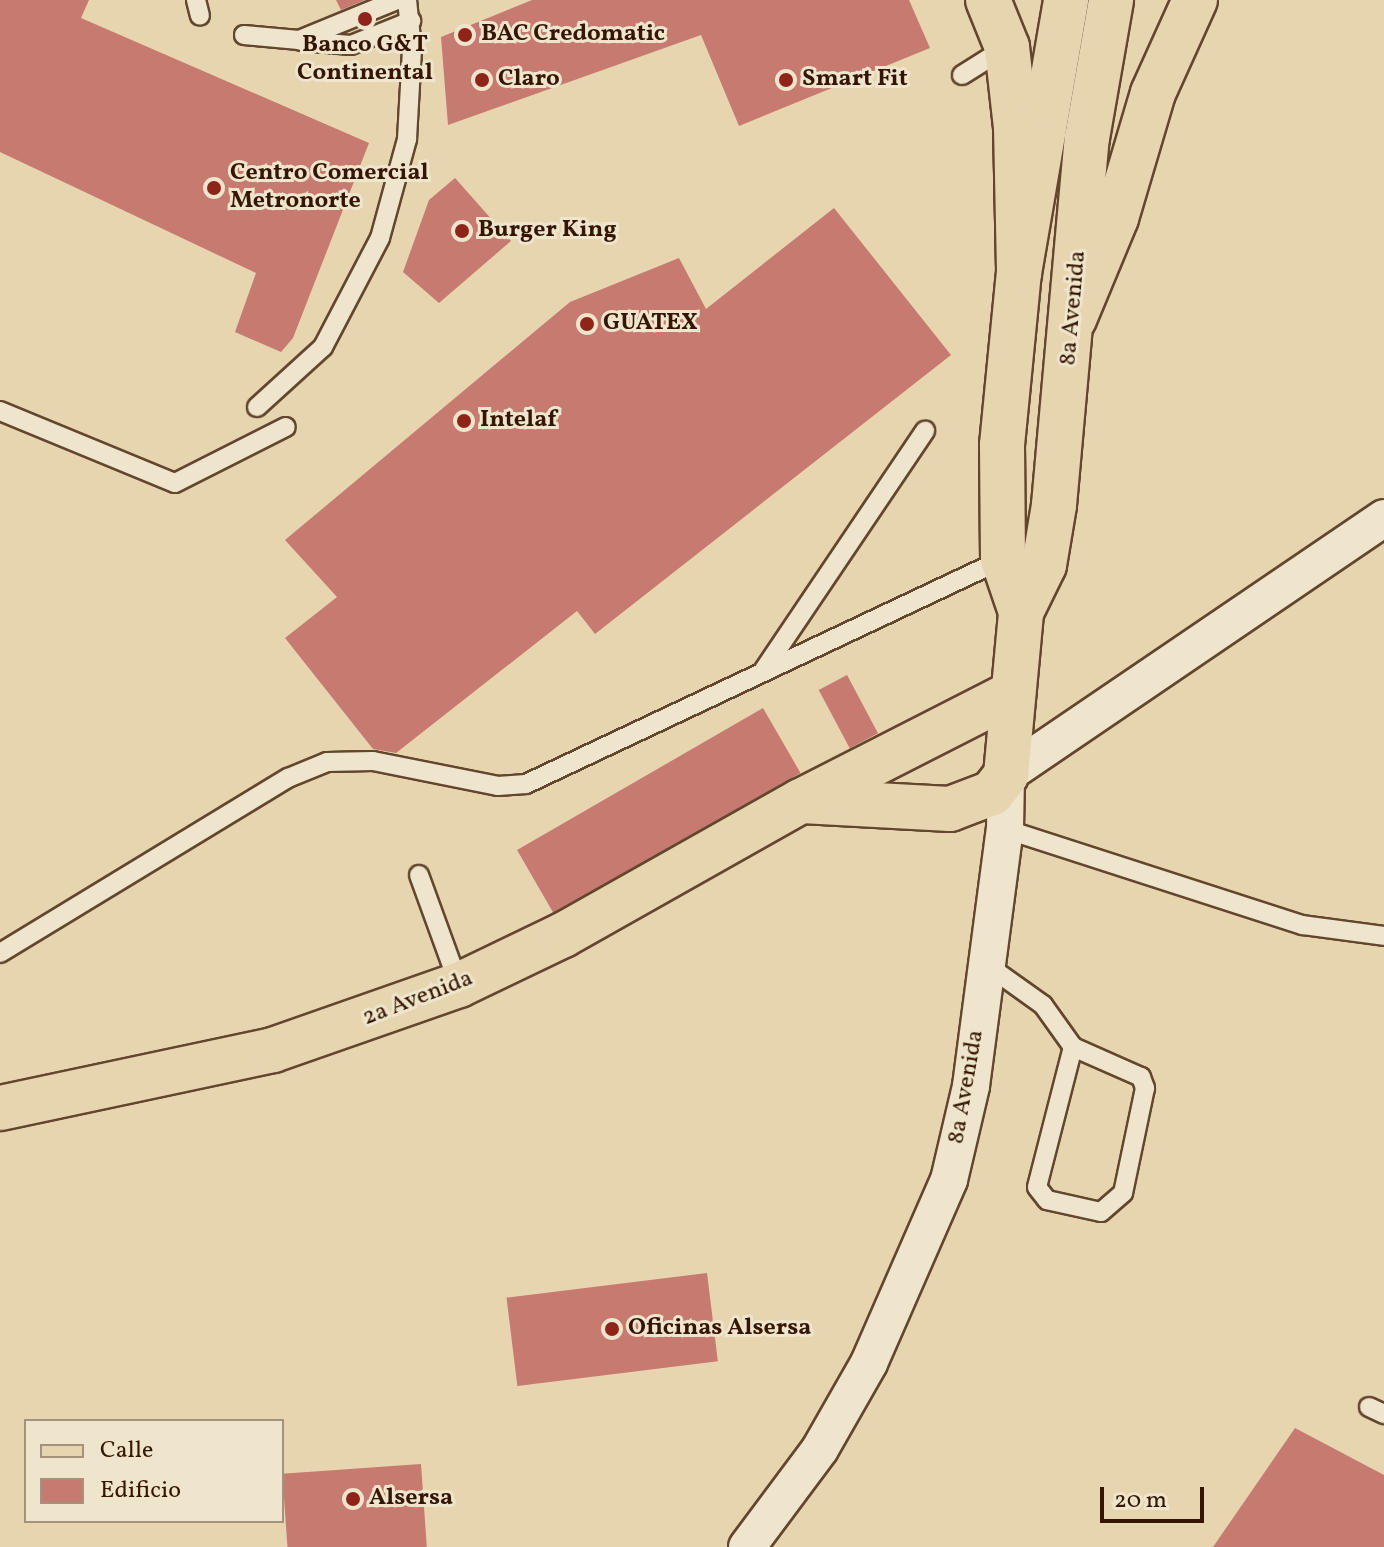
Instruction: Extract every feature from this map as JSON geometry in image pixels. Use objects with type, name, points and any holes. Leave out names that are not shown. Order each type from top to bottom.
[{"type":"main road","points":[[988,0],[1007,47],[1016,127],[1019,273]]},
{"type":"main road","name":"8a Avenida","points":[[1021,612],[1003,559],[1002,445],[1019,273],[1066,0]]},
{"type":"main road","name":"8a Avenida","points":[[1006,775],[1021,612],[1044,565],[1074,319],[1087,138],[1111,0]]},
{"type":"main road","points":[[1074,319],[1116,218],[1153,93],[1195,0]]},
{"type":"main road","name":"2a Avenida","points":[[0,1108],[273,1050],[459,985],[563,935],[801,801],[1013,693]]},
{"type":"main road","points":[[801,801],[950,809],[992,793],[1006,775]]},
{"type":"street","points":[[1006,775],[1384,518]]},
{"type":"street","name":"8a Avenida","points":[[747,1547],[772,1520],[869,1363],[920,1255],[949,1180],[968,1099],[987,965],[1005,829],[1006,775]]},
{"type":"lane","points":[[299,40],[397,0]]},
{"type":"lane","points":[[257,407],[323,347],[380,238],[407,139],[411,21],[407,0]]},
{"type":"lane","points":[[244,35],[351,45],[411,21]]},
{"type":"lane","points":[[962,75],[1007,47]]},
{"type":"lane","points":[[0,411],[175,483],[234,458],[286,427]]},
{"type":"lane","points":[[762,674],[925,431]]},
{"type":"lane","points":[[0,953],[288,778],[327,762],[373,761],[498,786],[526,784],[1003,559]]},
{"type":"lane","points":[[1005,829],[1303,925],[1384,936]]},
{"type":"lane","points":[[419,875],[459,985]]},
{"type":"lane","points":[[1361,934],[1384,921]]},
{"type":"lane","points":[[987,965],[1043,1005],[1073,1047],[1141,1077],[1145,1088],[1123,1193],[1101,1212],[1047,1200],[1037,1187],[1073,1047]]},
{"type":"building","name":"Centro Comercial Metronorte","points":[[0,0],[89,0],[81,18],[369,143],[293,338],[281,352],[235,332],[256,273],[0,152]]},
{"type":"building","points":[[336,0],[365,0],[341,10]]},
{"type":"building","points":[[532,0],[909,0],[930,48],[739,126],[701,35],[448,125],[441,37]]},
{"type":"building","name":"Burger King","points":[[455,178],[511,241],[439,303],[403,272],[429,200]]},
{"type":"building","points":[[834,208],[951,355],[595,634],[577,611],[396,753],[373,749],[285,638],[337,597],[285,540],[570,302],[679,258],[706,309]]},
{"type":"building","points":[[847,675],[878,733],[850,748],[819,690]]},
{"type":"building","points":[[763,708],[801,773],[555,915],[517,850]]},
{"type":"building","name":"Oficinas Alsersa","points":[[707,1273],[718,1361],[517,1386],[507,1298]]},
{"type":"building","points":[[1295,1428],[1384,1475],[1384,1547],[1213,1547]]},
{"type":"building","points":[[421,1464],[427,1547],[287,1547],[284,1474]]},
{"type":"place","name":"Banco G&T Continental","points":[[365,19]]},
{"type":"place","name":"BAC Credomatic","points":[[465,35]]},
{"type":"place","name":"Claro","points":[[482,80]]},
{"type":"place","name":"Smart Fit","points":[[786,80]]},
{"type":"place","name":"Centro Comercial Metronorte","points":[[214,188]]},
{"type":"place","name":"Burger King","points":[[462,231]]},
{"type":"place","name":"GUATEX","points":[[587,324]]},
{"type":"place","name":"Intelaf","points":[[464,421]]},
{"type":"place","name":"Oficinas Alsersa","points":[[612,1329]]},
{"type":"place","name":"Alsersa","points":[[353,1499]]}]
